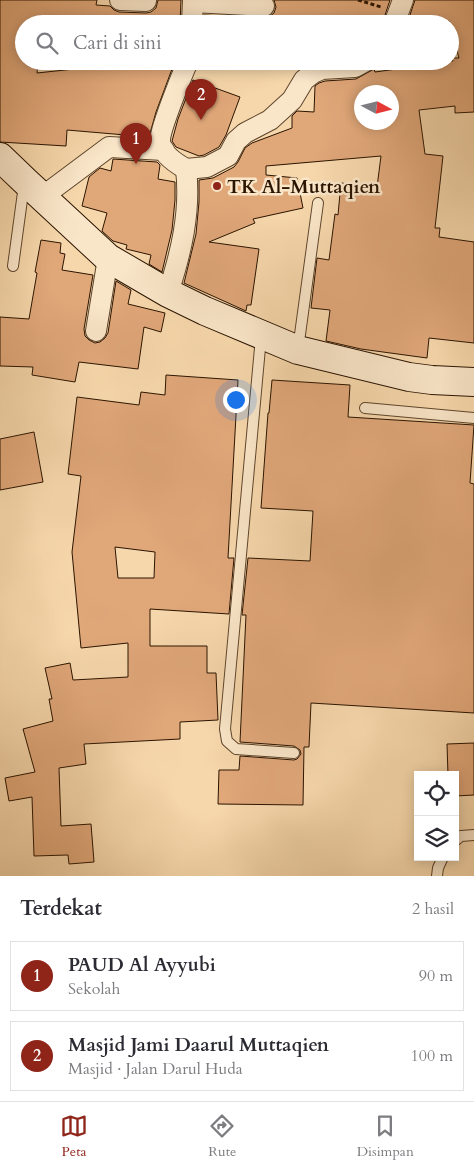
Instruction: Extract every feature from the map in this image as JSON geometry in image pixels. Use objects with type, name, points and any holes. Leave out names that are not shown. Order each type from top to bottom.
[{"type":"street","points":[[120,0],[146,1]]},
{"type":"street","points":[[397,15],[403,0]]},
{"type":"street","points":[[192,15],[193,1],[264,6]]},
{"type":"street","points":[[184,70],[160,140],[164,150],[175,162],[186,169],[207,167],[228,156],[236,141],[244,133],[270,120],[292,100],[304,80],[320,70]]},
{"type":"street","points":[[33,189],[109,147],[164,150]]},
{"type":"street","points":[[0,156],[108,258],[168,293],[205,311],[298,350],[409,377],[474,382]]},
{"type":"street","points":[[168,293],[175,273],[186,222],[188,185],[186,169]]},
{"type":"street","points":[[96,331],[108,258]]},
{"type":"lane","points":[[13,266],[33,189]]},
{"type":"lane","points":[[298,350],[318,203]]},
{"type":"lane","points":[[262,334],[225,729],[227,742],[236,749],[294,753]]},
{"type":"lane","points":[[365,408],[474,418]]},
{"type":"lane","points":[[459,838],[474,835]]},
{"type":"lane","points":[[437,876],[441,861]]},
{"type":"building","points":[[0,0],[97,0],[96,5],[110,6],[119,12],[146,13],[156,8],[158,0],[181,0],[180,15],[15,15],[15,70],[37,70],[37,73],[65,70],[172,70],[149,137],[67,130],[66,146],[0,142]]},
{"type":"building","points":[[274,0],[390,0],[385,15],[272,15],[276,7]]},
{"type":"building","points":[[415,0],[474,0],[474,112],[455,113],[455,106],[419,110],[425,154],[443,156],[435,228],[440,228],[439,237],[474,242],[474,343],[429,338],[427,358],[361,349],[326,341],[330,310],[311,308],[317,258],[329,260],[335,214],[338,215],[341,183],[377,187],[381,156],[266,166],[266,175],[297,178],[303,208],[253,219],[255,223],[209,242],[259,249],[251,305],[247,305],[246,311],[184,283],[196,234],[199,180],[213,178],[234,167],[245,148],[252,143],[292,128],[292,116],[297,111],[314,112],[315,86],[319,83],[356,79],[374,70],[375,72],[389,70],[459,70],[459,15],[410,15]]},
{"type":"building","points":[[193,80],[240,97],[226,135],[219,147],[199,156],[176,147],[172,141]]},
{"type":"building","points":[[113,159],[157,162],[160,165],[158,179],[175,182],[172,230],[162,272],[149,264],[151,255],[126,249],[127,245],[113,241],[102,231],[107,213],[82,206],[89,177],[100,168],[111,171]]},
{"type":"building","points":[[41,240],[61,243],[60,253],[65,254],[62,270],[93,275],[84,329],[85,336],[89,340],[95,343],[100,342],[108,333],[116,281],[131,290],[128,304],[165,313],[161,332],[144,327],[138,369],[79,362],[75,382],[32,375],[33,367],[0,366],[0,317],[29,319]]},
{"type":"building","points":[[166,375],[238,380],[228,558],[234,558],[229,614],[150,609],[150,646],[207,646],[207,673],[216,673],[218,720],[180,722],[180,739],[84,744],[86,764],[59,768],[61,826],[91,824],[94,862],[69,864],[68,855],[34,856],[32,797],[9,801],[5,778],[35,772],[23,729],[53,721],[49,699],[52,699],[45,668],[70,663],[73,680],[128,677],[128,643],[81,648],[72,552],[81,476],[68,474],[77,397],[139,405],[141,392],[165,395]],"holes":[[[115,547],[155,552],[154,578],[118,578]]]},
{"type":"building","points":[[272,380],[350,385],[348,417],[474,425],[470,483],[474,484],[474,713],[311,703],[309,747],[304,747],[303,805],[218,804],[219,770],[239,770],[240,756],[294,760],[301,754],[300,750],[294,746],[240,742],[246,615],[242,615],[248,558],[310,561],[313,511],[261,508]]},
{"type":"building","points":[[34,432],[43,482],[0,490],[0,439]]},
{"type":"building","points":[[474,743],[474,795],[459,796],[459,771],[448,771],[447,744]]},
{"type":"place","name":"Masjid Jami Daarul Muttaqien","points":[[201,120]]},
{"type":"place","name":"PAUD Al Ayyubi","points":[[136,164]]},
{"type":"place","name":"TK Al-Muttaqien","points":[[217,186]]}]
